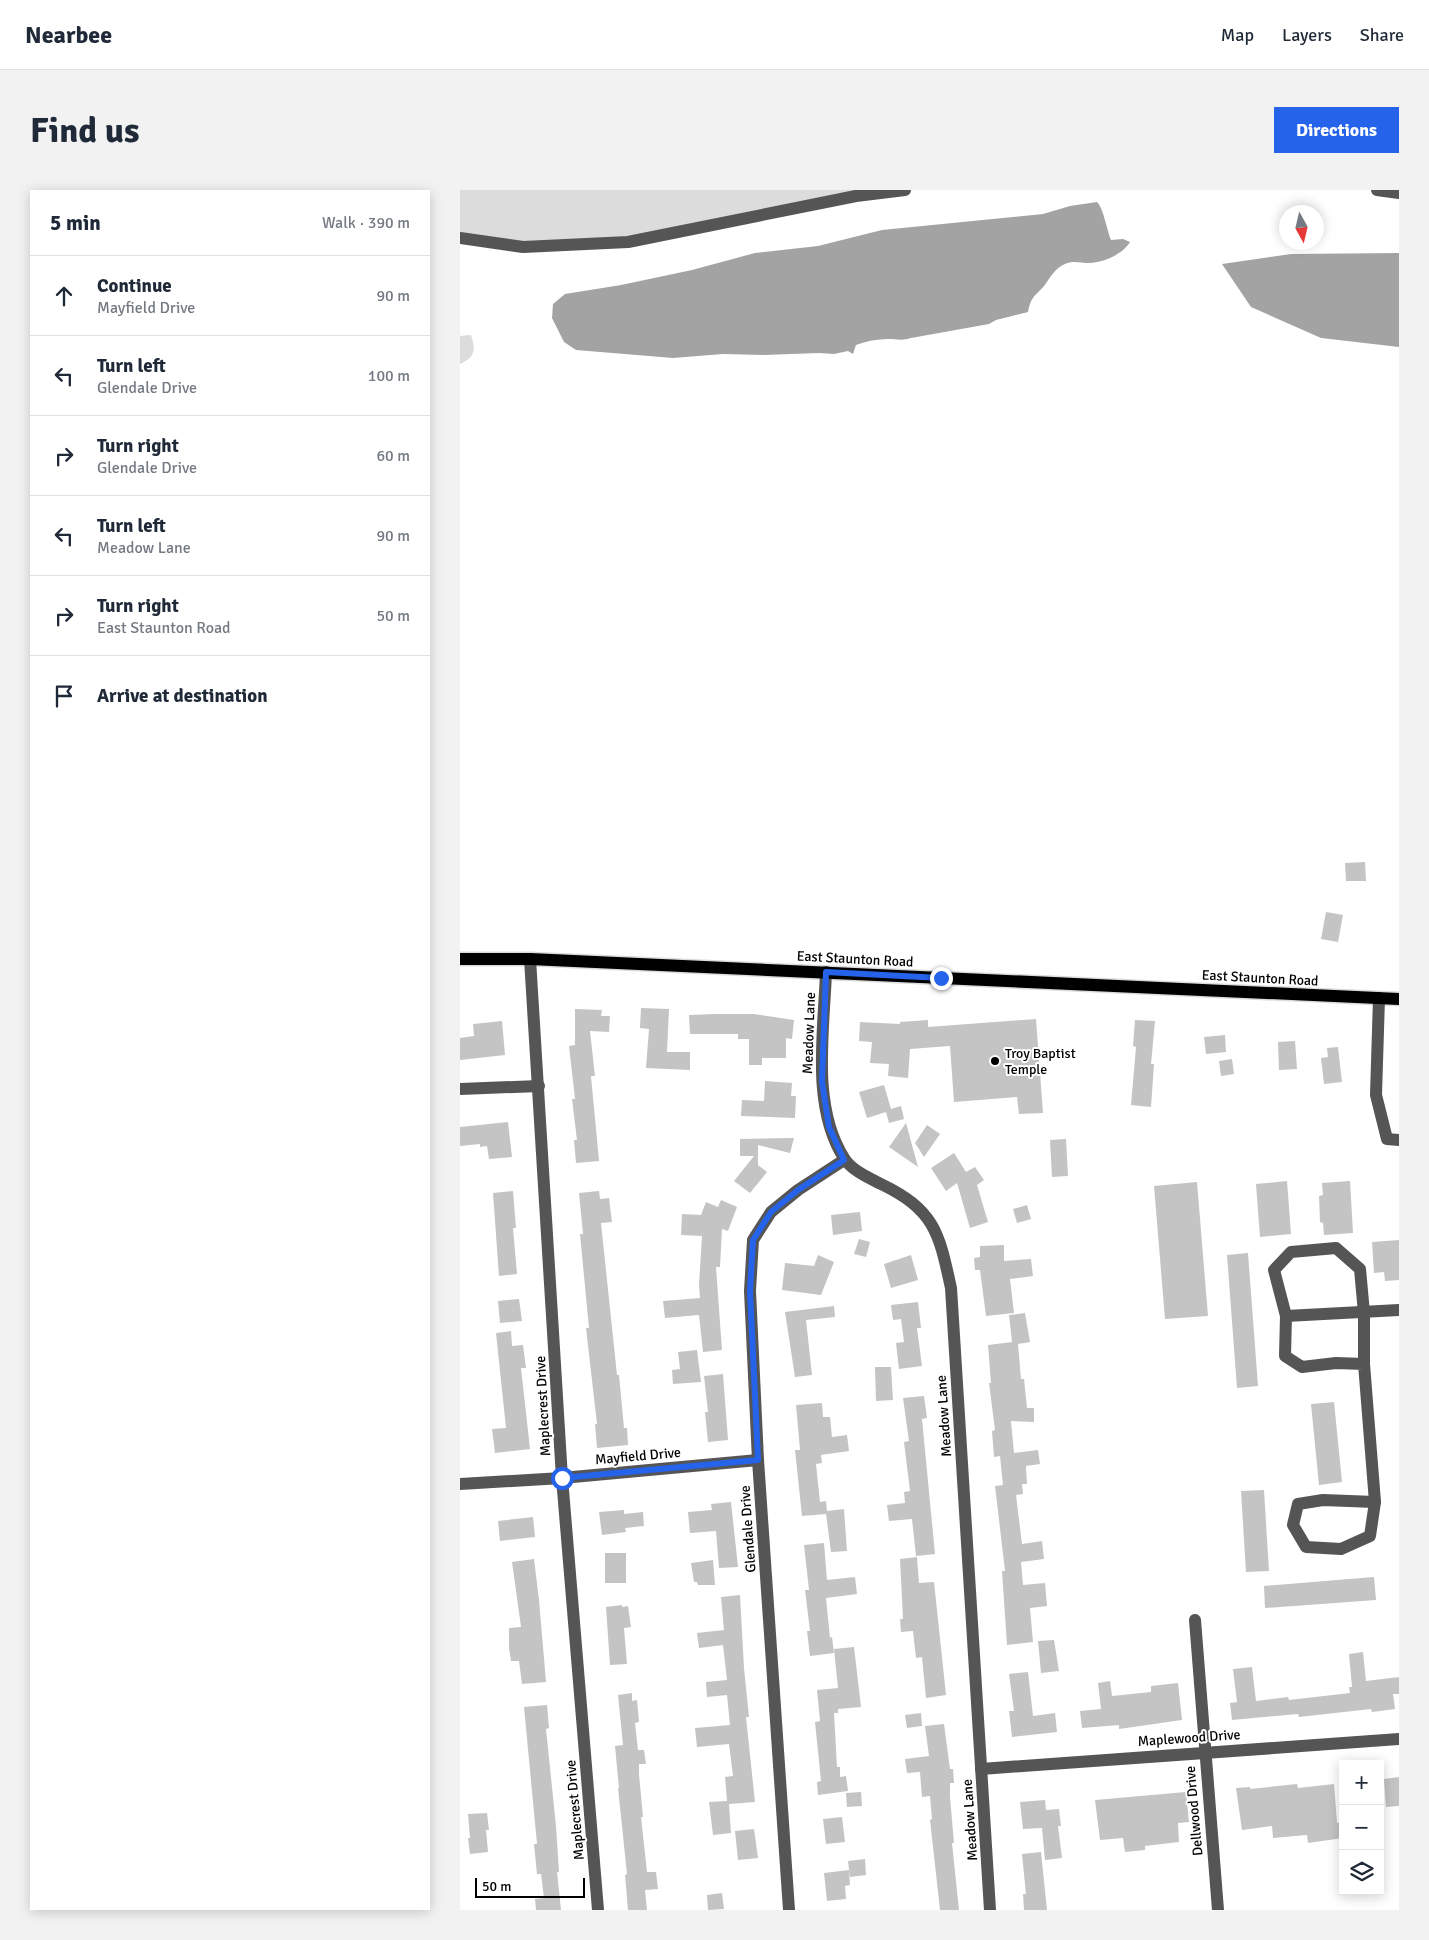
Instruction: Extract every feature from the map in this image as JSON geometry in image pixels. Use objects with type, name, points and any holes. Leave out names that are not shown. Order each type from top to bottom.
[{"type":"main road","name":"East Staunton Road","points":[[460,959],[530,959],[1399,999]]},
{"type":"street","points":[[460,238],[522,247],[628,242],[856,196],[905,190]]},
{"type":"street","points":[[1377,190],[1399,193]]},
{"type":"street","name":"Maplecrest Drive","points":[[530,959],[562,1478],[598,1910]]},
{"type":"street","name":"Meadow Lane","points":[[826,972],[822,1082],[829,1127],[844,1160],[864,1175],[894,1190],[929,1219],[942,1245],[951,1288],[990,1910]]},
{"type":"street","points":[[1379,998],[1376,1095],[1387,1139],[1399,1140]]},
{"type":"street","points":[[460,1089],[539,1086]]},
{"type":"street","name":"Glendale Drive","points":[[789,1910],[758,1460],[750,1291],[753,1240],[771,1212],[798,1190],[844,1160]]},
{"type":"street","points":[[1364,1364],[1336,1363],[1302,1367],[1285,1356],[1286,1316],[1274,1270],[1290,1252],[1336,1248],[1360,1269],[1364,1312],[1364,1364],[1375,1502],[1370,1536],[1341,1549],[1306,1547],[1293,1526],[1298,1504],[1323,1500],[1375,1502]]},
{"type":"street","points":[[1286,1316],[1399,1310]]},
{"type":"street","name":"Mayfield Drive","points":[[460,1484],[562,1478],[758,1460]]},
{"type":"street","name":"Dellwood Drive","points":[[1196,1620],[1204,1752],[1218,1910]]},
{"type":"street","name":"Maplewood Drive","points":[[981,1769],[1399,1739]]},
{"type":"shaded area","points":[[460,190],[905,190],[628,242],[523,247],[460,238]]},
{"type":"shaded area","points":[[1097,202],[1111,240],[1123,239],[1130,242],[1118,254],[1106,260],[1094,263],[1071,262],[1061,266],[1033,297],[1028,312],[996,320],[989,324],[908,339],[868,341],[856,345],[853,354],[848,351],[834,354],[723,354],[673,358],[576,350],[564,342],[552,318],[553,304],[565,294],[621,285],[692,270],[755,253],[818,246],[882,230],[1043,214],[1070,206]]},
{"type":"shaded area","points":[[1399,253],[1399,347],[1321,338],[1251,307],[1222,264],[1291,254]]},
{"type":"shaded area","points":[[471,335],[474,345],[473,352],[469,359],[460,364],[460,336]]},
{"type":"building","points":[[1365,862],[1366,881],[1346,881],[1345,863]]},
{"type":"building","points":[[1326,912],[1343,915],[1338,942],[1321,939]]},
{"type":"building","points":[[641,1008],[669,1009],[667,1052],[690,1052],[690,1070],[646,1068],[649,1029],[640,1028]]},
{"type":"building","points":[[575,1009],[602,1010],[601,1016],[610,1016],[609,1032],[590,1031],[595,1076],[591,1076],[599,1161],[576,1163],[574,1140],[577,1140],[572,1099],[575,1099],[569,1046],[575,1045]]},
{"type":"building","points":[[754,1014],[794,1020],[792,1039],[786,1038],[786,1058],[762,1058],[762,1065],[749,1065],[749,1039],[738,1039],[738,1034],[690,1034],[689,1015]]},
{"type":"building","name":"Troy Baptist Temple","points":[[1036,1019],[1043,1113],[1019,1114],[1017,1097],[954,1102],[950,1046],[910,1049],[908,1078],[888,1076],[889,1064],[870,1063],[872,1042],[859,1041],[860,1022],[900,1024],[900,1022],[928,1020],[928,1027]]},
{"type":"building","points":[[1135,1020],[1155,1021],[1151,1064],[1154,1064],[1151,1107],[1131,1105],[1136,1047],[1133,1046]]},
{"type":"building","points":[[502,1021],[505,1055],[460,1060],[460,1038],[474,1036],[473,1024]]},
{"type":"building","points":[[1225,1035],[1226,1052],[1206,1054],[1204,1037]]},
{"type":"building","points":[[1295,1041],[1297,1069],[1279,1070],[1278,1042]]},
{"type":"building","points":[[1338,1047],[1342,1082],[1324,1084],[1321,1058],[1328,1057],[1327,1048]]},
{"type":"building","points":[[1232,1059],[1234,1074],[1221,1076],[1219,1061]]},
{"type":"building","points":[[765,1081],[792,1083],[791,1096],[796,1096],[795,1118],[741,1116],[742,1100],[764,1101]]},
{"type":"building","points":[[884,1085],[891,1109],[901,1106],[904,1119],[889,1123],[886,1112],[867,1118],[859,1092]]},
{"type":"building","points":[[508,1122],[512,1157],[489,1159],[487,1146],[480,1147],[480,1144],[460,1146],[460,1127]]},
{"type":"building","points":[[906,1123],[918,1167],[889,1147]]},
{"type":"building","points":[[927,1125],[940,1134],[924,1157],[915,1143]]},
{"type":"building","points":[[794,1138],[790,1153],[758,1145],[758,1165],[767,1172],[750,1193],[734,1181],[754,1156],[740,1156],[740,1139]]},
{"type":"building","points":[[1066,1139],[1068,1176],[1052,1177],[1050,1140]]},
{"type":"building","points":[[954,1153],[966,1172],[975,1167],[984,1180],[977,1185],[988,1222],[970,1228],[957,1183],[946,1191],[931,1168]]},
{"type":"building","points":[[1287,1181],[1291,1234],[1260,1237],[1256,1184]]},
{"type":"building","points":[[1350,1181],[1353,1233],[1324,1235],[1323,1223],[1320,1222],[1319,1196],[1323,1195],[1322,1183]]},
{"type":"building","points":[[1197,1182],[1208,1316],[1165,1319],[1154,1186]]},
{"type":"building","points":[[513,1191],[516,1228],[513,1228],[517,1274],[499,1276],[493,1193]]},
{"type":"building","points":[[599,1191],[600,1199],[609,1198],[612,1222],[601,1223],[617,1375],[619,1375],[624,1428],[627,1428],[628,1445],[597,1448],[595,1424],[597,1424],[586,1328],[589,1328],[580,1234],[583,1234],[579,1193]]},
{"type":"building","points":[[721,1200],[737,1207],[728,1231],[722,1229],[720,1267],[716,1267],[722,1350],[703,1352],[699,1315],[665,1318],[663,1301],[700,1298],[702,1236],[681,1235],[682,1214],[701,1215],[706,1202],[718,1207]]},
{"type":"building","points":[[1027,1205],[1031,1219],[1017,1223],[1013,1209]]},
{"type":"building","points":[[860,1212],[862,1231],[833,1235],[831,1215]]},
{"type":"building","points":[[859,1239],[870,1242],[866,1257],[854,1254]]},
{"type":"building","points":[[1399,1240],[1399,1280],[1385,1281],[1384,1272],[1374,1273],[1372,1242]]},
{"type":"building","points":[[1004,1245],[1004,1261],[1031,1259],[1033,1276],[1010,1279],[1014,1313],[986,1316],[980,1270],[975,1270],[974,1258],[980,1257],[980,1246]]},
{"type":"building","points":[[1248,1253],[1258,1386],[1237,1388],[1227,1255]]},
{"type":"building","points":[[818,1255],[834,1262],[821,1295],[782,1290],[785,1263],[814,1266]]},
{"type":"building","points":[[911,1255],[918,1280],[891,1288],[884,1264]]},
{"type":"building","points":[[519,1299],[522,1321],[500,1323],[498,1301]]},
{"type":"building","points":[[918,1302],[921,1328],[917,1328],[922,1366],[899,1369],[896,1343],[904,1342],[901,1319],[893,1320],[891,1305]]},
{"type":"building","points":[[834,1306],[835,1317],[806,1320],[812,1375],[795,1377],[785,1312]]},
{"type":"building","points":[[1025,1313],[1030,1342],[1018,1344],[1021,1379],[1024,1379],[1027,1408],[1034,1408],[1034,1422],[1011,1421],[1014,1453],[1038,1450],[1040,1464],[1026,1466],[1027,1484],[1022,1484],[1023,1494],[1016,1495],[1022,1544],[1042,1541],[1044,1559],[1021,1562],[1023,1585],[1045,1583],[1047,1606],[1030,1608],[1033,1642],[1007,1645],[1002,1571],[1005,1571],[995,1486],[1003,1485],[1000,1456],[994,1457],[992,1431],[995,1430],[989,1383],[991,1383],[988,1345],[1012,1342],[1009,1315]]},
{"type":"building","points":[[511,1331],[512,1346],[523,1345],[526,1368],[521,1368],[530,1449],[495,1453],[492,1429],[506,1428],[496,1333]]},
{"type":"building","points":[[697,1350],[701,1382],[673,1384],[672,1370],[680,1369],[678,1352]]},
{"type":"building","points":[[875,1367],[891,1367],[893,1400],[876,1401]]},
{"type":"building","points":[[723,1374],[728,1440],[708,1442],[705,1412],[708,1412],[704,1376]]},
{"type":"building","points":[[924,1396],[927,1418],[922,1419],[935,1554],[916,1556],[912,1519],[889,1521],[887,1505],[905,1503],[904,1492],[910,1491],[904,1442],[909,1441],[903,1398]]},
{"type":"building","points":[[1334,1402],[1342,1482],[1319,1485],[1311,1404]]},
{"type":"building","points":[[822,1403],[823,1417],[830,1417],[832,1437],[847,1435],[849,1451],[821,1455],[822,1463],[816,1464],[820,1502],[826,1501],[827,1511],[844,1509],[847,1551],[831,1552],[826,1514],[802,1516],[795,1450],[800,1450],[796,1405]]},
{"type":"building","points":[[1264,1490],[1269,1571],[1246,1572],[1241,1491]]},
{"type":"building","points":[[731,1502],[738,1567],[719,1568],[716,1531],[690,1533],[688,1512],[712,1510],[711,1504]]},
{"type":"building","points":[[624,1510],[624,1514],[643,1512],[644,1526],[625,1528],[626,1532],[602,1535],[599,1512]]},
{"type":"building","points":[[533,1517],[535,1537],[500,1541],[498,1521]]},
{"type":"building","points":[[824,1543],[827,1580],[855,1577],[857,1594],[826,1598],[830,1638],[832,1637],[834,1653],[810,1656],[807,1631],[810,1631],[805,1590],[809,1590],[804,1545]]},
{"type":"building","points":[[605,1553],[626,1553],[626,1583],[605,1583]]},
{"type":"building","points":[[917,1557],[919,1583],[934,1582],[946,1695],[926,1698],[922,1657],[916,1658],[913,1631],[901,1632],[900,1619],[903,1619],[900,1559]]},
{"type":"building","points":[[534,1559],[546,1682],[522,1684],[519,1661],[511,1661],[509,1648],[509,1628],[521,1627],[512,1562]]},
{"type":"building","points":[[713,1560],[715,1585],[698,1585],[697,1582],[694,1582],[691,1563]]},
{"type":"building","points":[[1374,1577],[1376,1600],[1265,1608],[1264,1586]]},
{"type":"building","points":[[740,1595],[749,1717],[746,1717],[755,1802],[729,1804],[731,1833],[713,1835],[709,1802],[727,1801],[725,1777],[733,1776],[729,1744],[697,1747],[695,1728],[730,1725],[727,1695],[707,1697],[706,1682],[727,1680],[723,1645],[699,1648],[697,1633],[724,1630],[721,1597]]},
{"type":"building","points":[[622,1605],[622,1607],[628,1606],[631,1627],[624,1628],[627,1664],[610,1665],[606,1607]]},
{"type":"building","points":[[1054,1640],[1059,1671],[1041,1673],[1038,1641]]},
{"type":"building","points":[[854,1647],[861,1707],[838,1709],[838,1713],[834,1713],[837,1767],[840,1767],[840,1777],[846,1776],[848,1791],[818,1795],[817,1782],[821,1781],[815,1722],[820,1721],[817,1690],[838,1688],[834,1649]]},
{"type":"building","points":[[1363,1652],[1366,1681],[1399,1677],[1399,1694],[1393,1694],[1395,1709],[1372,1712],[1371,1709],[1299,1717],[1298,1714],[1232,1720],[1230,1703],[1237,1702],[1233,1669],[1252,1667],[1256,1701],[1288,1697],[1289,1700],[1350,1693],[1349,1687],[1352,1687],[1349,1654]]},
{"type":"building","points":[[1028,1672],[1033,1716],[1055,1713],[1057,1732],[1012,1737],[1009,1711],[1014,1711],[1009,1674]]},
{"type":"building","points":[[1110,1681],[1112,1696],[1151,1692],[1151,1686],[1178,1683],[1182,1720],[1119,1729],[1119,1725],[1082,1728],[1080,1711],[1101,1709],[1098,1683]]},
{"type":"building","points":[[632,1693],[632,1701],[637,1700],[639,1722],[635,1723],[638,1750],[644,1750],[646,1764],[639,1764],[639,1774],[643,1817],[641,1817],[647,1872],[656,1872],[658,1889],[645,1890],[647,1910],[628,1910],[625,1875],[627,1874],[615,1746],[623,1745],[618,1695]]},
{"type":"building","points":[[547,1705],[549,1728],[546,1729],[556,1826],[559,1872],[557,1872],[561,1910],[536,1910],[535,1899],[544,1898],[541,1874],[537,1874],[534,1844],[537,1844],[524,1707]]},
{"type":"building","points":[[921,1713],[922,1726],[907,1728],[905,1715]]},
{"type":"building","points":[[944,1724],[950,1769],[953,1769],[954,1783],[950,1783],[950,1797],[954,1843],[952,1843],[959,1910],[940,1910],[930,1820],[932,1819],[930,1796],[922,1797],[920,1772],[907,1773],[905,1759],[929,1756],[925,1726]]},
{"type":"building","points":[[1399,1777],[1399,1806],[1386,1807],[1384,1779]]},
{"type":"building","points":[[1297,1784],[1298,1788],[1334,1784],[1339,1839],[1308,1843],[1307,1835],[1273,1838],[1272,1826],[1242,1830],[1236,1788],[1250,1787],[1250,1789]]},
{"type":"building","points":[[861,1792],[862,1806],[847,1807],[846,1793]]},
{"type":"building","points":[[1186,1792],[1189,1822],[1178,1823],[1179,1842],[1145,1846],[1145,1850],[1125,1852],[1123,1838],[1100,1840],[1095,1800]]},
{"type":"building","points":[[1045,1800],[1046,1810],[1059,1809],[1061,1826],[1058,1826],[1062,1858],[1045,1860],[1042,1828],[1023,1829],[1020,1802]]},
{"type":"building","points":[[487,1813],[489,1830],[486,1830],[488,1852],[470,1854],[468,1814]]},
{"type":"building","points":[[842,1817],[845,1842],[826,1844],[823,1819]]},
{"type":"building","points":[[754,1829],[758,1858],[738,1860],[735,1831]]},
{"type":"building","points":[[1041,1852],[1047,1910],[1024,1910],[1023,1894],[1026,1894],[1022,1854]]},
{"type":"building","points":[[865,1859],[866,1875],[850,1877],[848,1861]]},
{"type":"building","points":[[849,1870],[850,1885],[845,1886],[846,1899],[827,1901],[824,1873]]},
{"type":"building","points":[[722,1893],[724,1909],[708,1910],[707,1895]]},
{"type":"place","name":"Troy Baptist Temple","points":[[995,1061]]},
{"type":"route","points":[[562,1478],[758,1460],[750,1291],[753,1240],[771,1212],[798,1190],[844,1160],[829,1127],[824,1104],[822,1082],[826,972],[941,978]]}]
